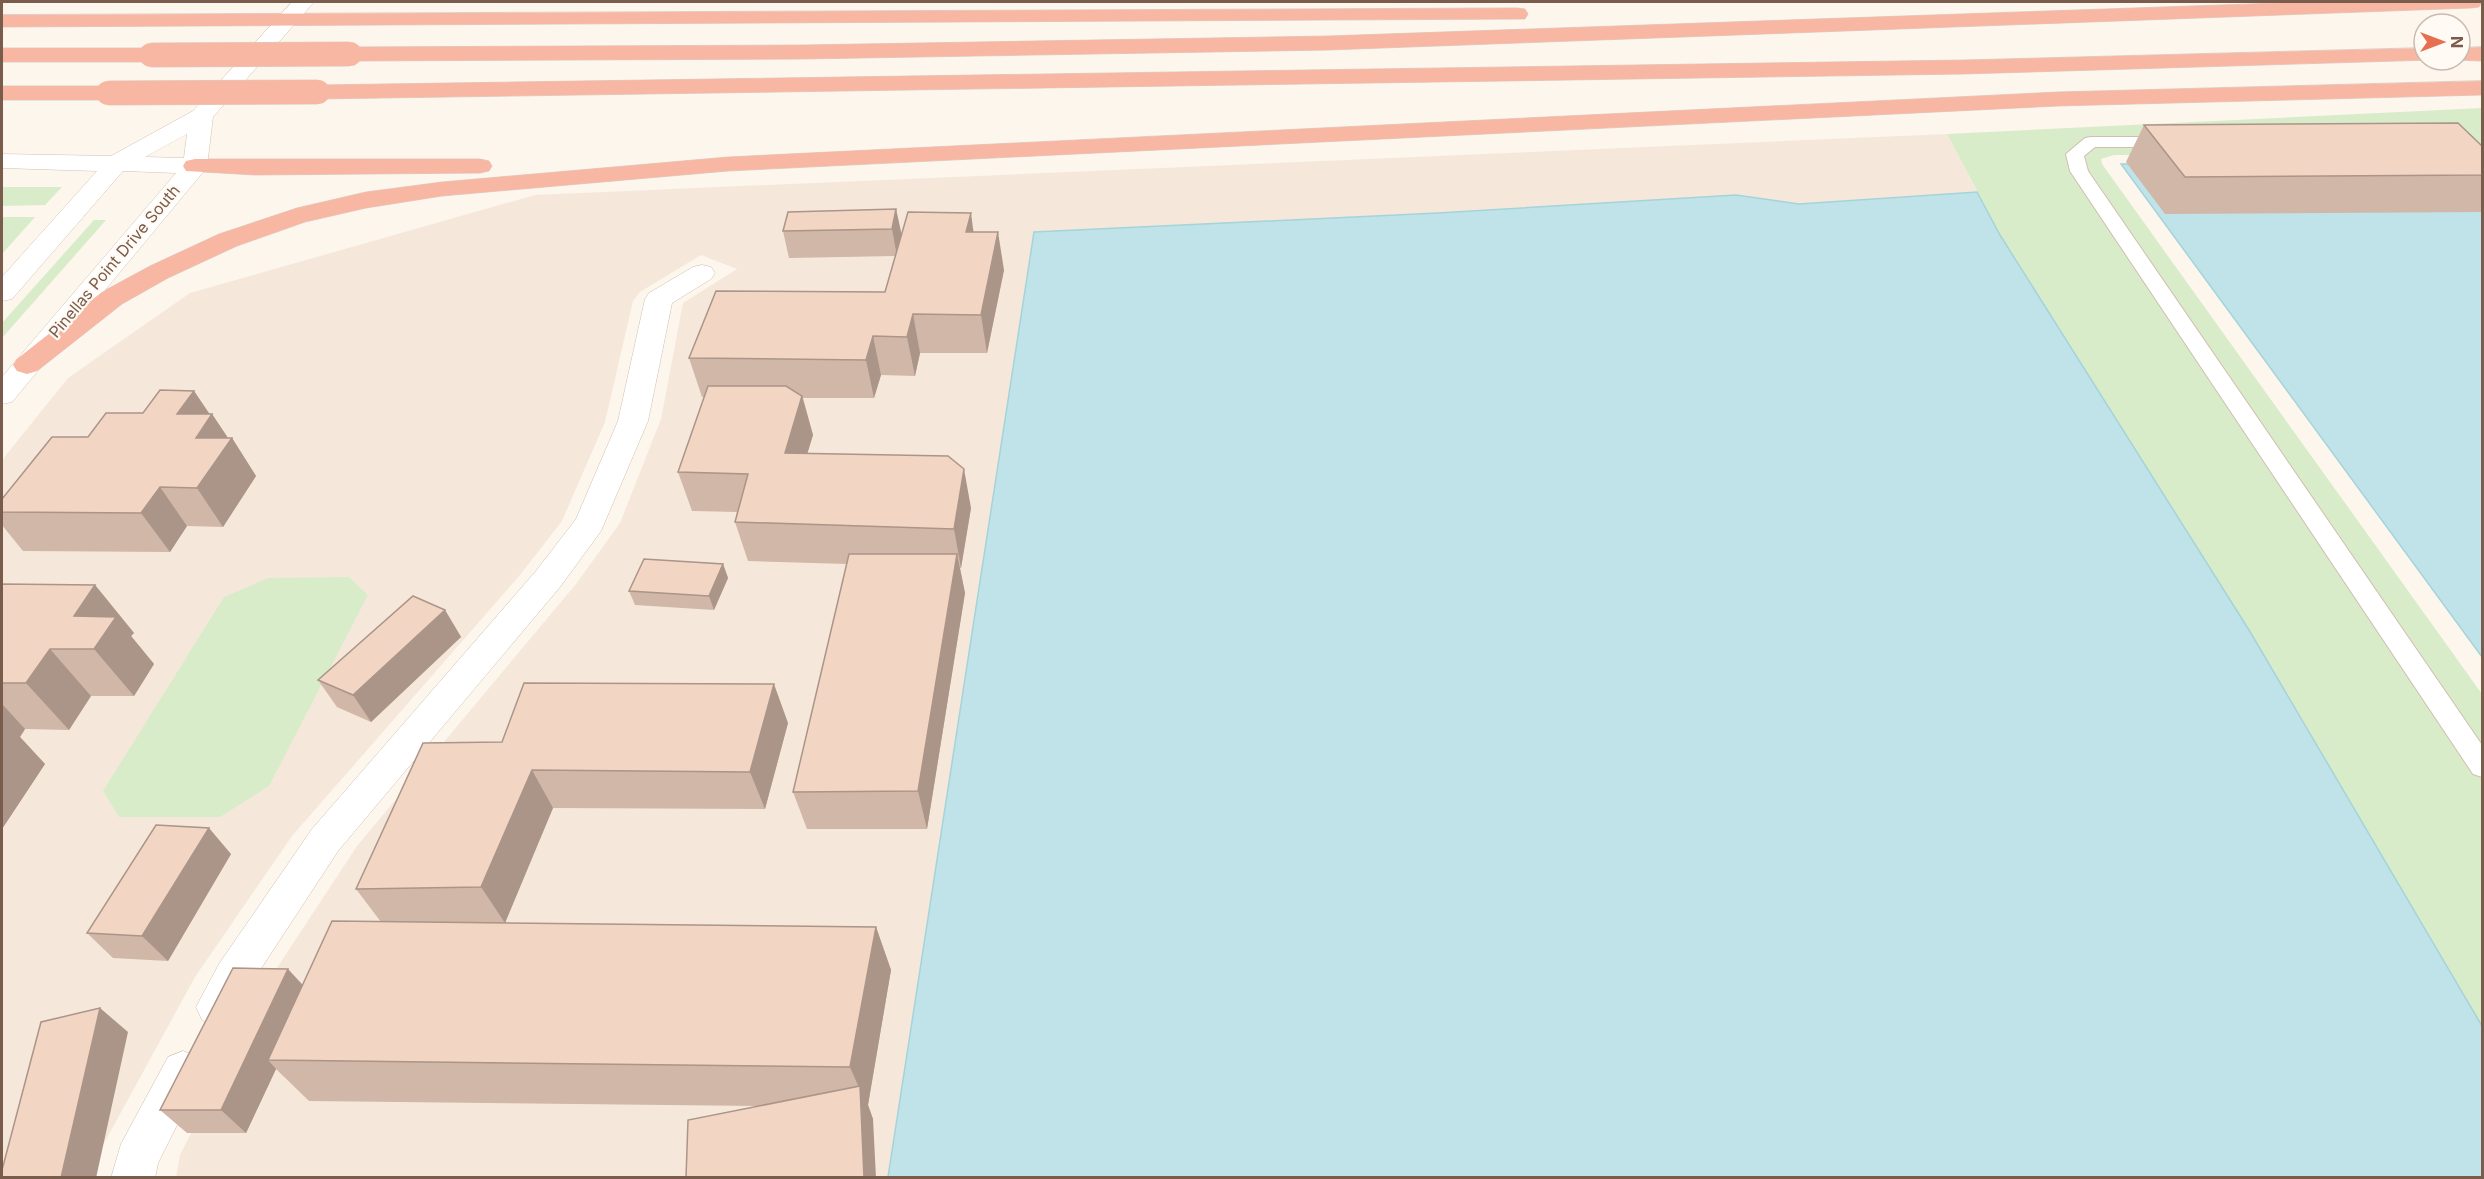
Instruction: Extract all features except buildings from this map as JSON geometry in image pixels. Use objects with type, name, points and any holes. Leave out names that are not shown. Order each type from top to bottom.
[{"type":"highway","points":[[2,55],[791,52],[1328,43],[2471,2]]},
{"type":"highway","points":[[2,21],[1675,14],[1791,26]]},
{"type":"highway","points":[[2,93],[318,92],[1964,67],[2412,56]]},
{"type":"highway","points":[[27,365],[112,298],[159,272],[228,240],[297,216],[366,200],[442,189],[728,164],[2046,100],[2482,88]]},
{"type":"highway","points":[[195,166],[267,168],[728,164]]},
{"type":"street","points":[[2,293],[116,164],[201,116],[303,2]]},
{"type":"street","points":[[2,161],[195,166],[201,116]]},
{"type":"street","name":"Pinellas Point Drive South","points":[[2,395],[195,166]]},
{"type":"street","points":[[133,1178],[137,1159],[233,977],[325,840],[548,579],[590,524],[633,421],[659,299],[702,273]]},
{"type":"lane","points":[[2186,142],[2091,142],[2075,154],[2079,171],[2482,766]]},
{"type":"shaded area","points":[[1947,134],[1977,192],[1799,204],[1736,195],[1438,213],[1034,232],[888,1177],[176,1177],[180,1155],[269,980],[357,846],[576,584],[620,523],[661,419],[683,303],[737,269],[701,255],[640,292],[633,301],[605,422],[562,521],[520,575],[292,836],[195,977],[96,1158],[2,1178],[2,460],[68,378],[190,293],[535,195]]},
{"type":"green space","points":[[2482,108],[2482,187],[2434,153],[2114,155],[2101,159],[2102,164],[2482,694],[2482,1026],[2249,630],[2000,235],[1947,134]]},
{"type":"green space","points":[[2,187],[62,187],[45,205],[2,206]]},
{"type":"green space","points":[[2,217],[35,217],[2,254]]},
{"type":"green space","points":[[94,220],[106,220],[2,338],[2,323]]},
{"type":"green space","points":[[349,577],[368,595],[269,786],[220,817],[119,817],[103,791],[224,597],[268,578]]},
{"type":"water","points":[[2437,162],[2482,207],[2482,657],[2121,164]]},
{"type":"water","points":[[1977,192],[2000,235],[2249,630],[2482,1026],[2482,1177],[888,1177],[1034,232],[1438,213],[1736,195],[1799,204]]}]
